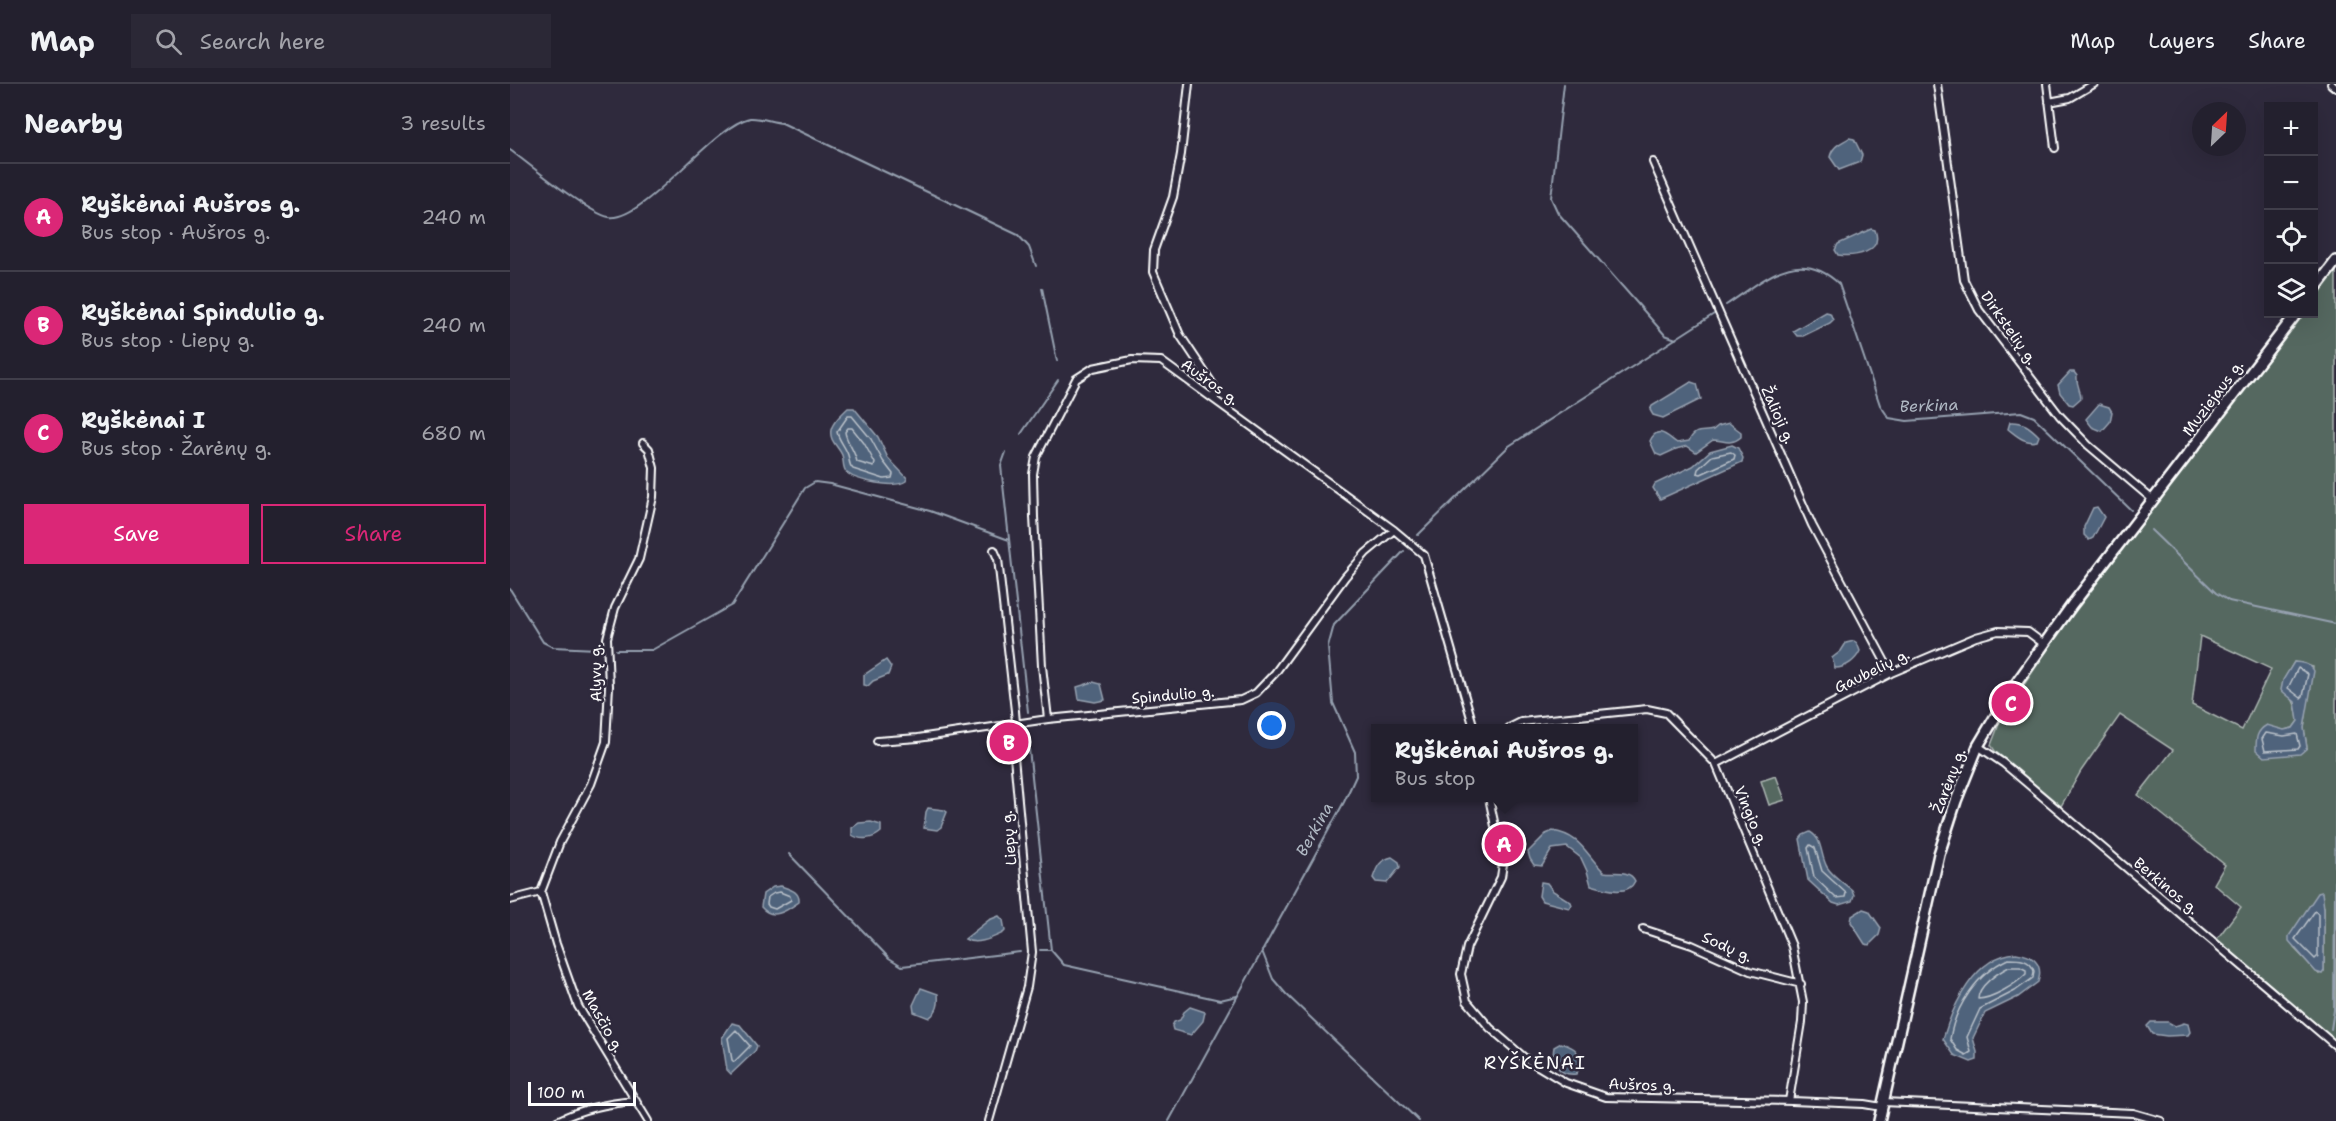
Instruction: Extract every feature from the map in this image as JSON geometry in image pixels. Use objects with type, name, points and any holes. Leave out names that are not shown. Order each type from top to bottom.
[{"type":"main road","points":[[2318,284],[2336,261]]},
{"type":"main road","name":"Muziejaus g.","points":[[2153,500],[2293,318]]},
{"type":"main road","name":"Žarėnų g.","points":[[1879,1121],[1940,854],[1956,801],[1978,746],[2010,692],[2044,644],[2153,500]]},
{"type":"street","points":[[1189,84],[1175,186],[1154,250],[1153,272],[1180,335],[1214,386],[1215,400]]},
{"type":"street","name":"Dirkstelių g.","points":[[1937,84],[1964,279],[1979,310],[2060,416],[2088,445],[2153,500]]},
{"type":"street","points":[[2047,84],[2055,148]]},
{"type":"street","points":[[2049,102],[2070,99],[2094,84]]},
{"type":"street","points":[[2331,84],[2336,88]]},
{"type":"street","name":"Žalioji g.","points":[[1653,162],[1812,525],[1891,672]]},
{"type":"street","name":"Aušros g.","points":[[1048,719],[1042,666],[1033,474],[1041,446],[1076,379],[1093,368],[1132,360],[1161,361],[1394,530],[1424,555],[1473,724]]},
{"type":"street","name":"Alyvų g.","points":[[541,892],[560,842],[591,784],[606,742],[609,686],[607,638],[615,608],[639,559],[653,497],[654,468],[649,449],[644,443]]},
{"type":"street","name":"Spindulio g.","points":[[877,741],[918,738],[1048,719],[1241,700],[1256,693],[1275,673],[1345,577],[1366,553],[1394,530]]},
{"type":"street","name":"Liepų g.","points":[[989,1121],[1027,987],[1032,952],[1013,746],[1016,723],[998,559],[994,550]]},
{"type":"street","name":"Gaubelių g.","points":[[1716,764],[1891,672],[1976,638],[1998,632],[2028,632],[2044,644]]},
{"type":"street","name":"Vingio g.","points":[[1518,724],[1647,709],[1666,712],[1716,764],[1792,946],[1801,984],[1802,1023],[1789,1101]]},
{"type":"street","name":"Berkinos g.","points":[[1978,746],[2003,763],[2336,1047]]},
{"type":"street","name":"Aušros g.","points":[[1490,802],[1503,864],[1501,877],[1467,947],[1461,974],[1467,1001],[1490,1028],[1526,1059],[1566,1083],[1606,1097],[2133,1113],[2161,1121]]},
{"type":"street","points":[[510,900],[541,892]]},
{"type":"street","name":"Masčio g.","points":[[541,892],[578,1006],[648,1121]]},
{"type":"street","name":"Sodų g.","points":[[1643,929],[1692,945],[1750,971],[1801,984]]},
{"type":"street","points":[[558,1121],[576,1111],[609,1103],[636,1101]]},
{"type":"green space","points":[[2336,269],[2336,1041],[2217,939],[2241,907],[2214,884],[2225,865],[2138,795],[2173,750],[2120,715],[2081,771],[2061,806],[1995,751],[1991,745],[2001,719],[2058,634],[2299,318],[2318,318],[2318,294]],"holes":[[[2200,636],[2271,669],[2242,730],[2192,705]],[[2294,662],[2313,667],[2304,728],[2307,748],[2272,728],[2284,730],[2293,728],[2298,721],[2295,705],[2283,681]],[[2324,908],[2324,971],[2319,974],[2294,948]]]},
{"type":"green space","points":[[1776,776],[1785,800],[1769,805],[1761,781]]},
{"type":"water","points":[[1849,138],[1854,139],[1862,155],[1860,162],[1839,170],[1830,157],[1831,153]]},
{"type":"water","points":[[1871,229],[1875,230],[1877,238],[1871,249],[1859,254],[1838,255],[1835,250],[1838,244]]},
{"type":"water","points":[[1826,312],[1830,313],[1833,320],[1830,323],[1803,336],[1797,336],[1793,331]]},
{"type":"water","points":[[2070,372],[2074,372],[2077,376],[2081,395],[2081,398],[2073,405],[2069,404],[2060,393],[2058,385]]},
{"type":"water","points":[[1691,382],[1697,384],[1701,399],[1663,418],[1653,415],[1650,410],[1652,406]]},
{"type":"water","points":[[2099,404],[2109,407],[2112,412],[2110,422],[2102,431],[2092,427],[2086,419]]},
{"type":"water","points":[[848,408],[854,408],[878,437],[888,458],[907,478],[906,481],[894,484],[876,483],[859,479],[845,471],[842,455],[833,440],[831,430],[833,424]]},
{"type":"water","points":[[2010,422],[2019,422],[2029,427],[2039,436],[2037,441],[2018,437],[2008,429]]},
{"type":"water","points":[[1729,423],[1741,432],[1741,437],[1730,442],[1713,440],[1696,452],[1687,446],[1661,456],[1656,454],[1650,441],[1656,433],[1663,433],[1677,443],[1689,441],[1696,433],[1713,430]]},
{"type":"water","points":[[1732,445],[1738,448],[1743,458],[1742,462],[1660,499],[1653,488],[1655,484],[1693,466],[1710,451]]},
{"type":"water","points":[[2097,507],[2104,517],[2093,538],[2089,540],[2084,535],[2084,527],[2093,508]]},
{"type":"water","points":[[1854,641],[1860,651],[1858,654],[1847,665],[1835,668],[1832,658],[1841,651],[1846,643]]},
{"type":"water","points":[[886,660],[891,667],[888,675],[873,681],[868,686],[864,685],[864,675]]},
{"type":"water","points":[[2294,662],[2308,665],[2314,671],[2304,728],[2307,748],[2300,754],[2264,757],[2256,750],[2261,730],[2267,725],[2284,730],[2293,728],[2298,721],[2295,702],[2281,690],[2283,680]]},
{"type":"water","points":[[1093,682],[1101,684],[1105,700],[1095,702],[1079,699],[1077,687]]},
{"type":"water","points":[[928,808],[947,812],[941,827],[937,830],[924,828]]},
{"type":"water","points":[[871,822],[881,825],[881,832],[867,838],[856,837],[852,835],[852,828],[859,823]]},
{"type":"water","points":[[1553,831],[1563,833],[1577,841],[1604,872],[1625,873],[1632,877],[1635,881],[1632,886],[1616,891],[1591,885],[1581,858],[1567,847],[1552,849],[1542,866],[1534,865],[1528,852],[1546,834]]},
{"type":"water","points":[[1810,832],[1817,839],[1829,870],[1852,890],[1854,895],[1852,901],[1839,905],[1833,903],[1808,880],[1800,839]]},
{"type":"water","points":[[1392,857],[1399,862],[1400,867],[1387,883],[1376,882],[1373,878],[1378,867]]},
{"type":"water","points":[[1541,882],[1547,883],[1553,891],[1571,902],[1572,905],[1569,908],[1542,901],[1539,896]]},
{"type":"water","points":[[781,886],[796,893],[799,902],[780,913],[766,911],[761,907],[763,894],[773,887]]},
{"type":"water","points":[[2322,892],[2324,971],[2322,974],[2316,972],[2289,941],[2289,936],[2318,893]]},
{"type":"water","points":[[1863,909],[1869,911],[1881,928],[1879,935],[1869,945],[1865,944],[1851,922],[1852,916]]},
{"type":"water","points":[[999,916],[1003,920],[1005,931],[1003,933],[974,942],[965,939],[989,920]]},
{"type":"water","points":[[2016,953],[2032,958],[2036,962],[2039,970],[2038,982],[2018,997],[1985,1013],[1973,1038],[1977,1060],[1971,1062],[1954,1055],[1943,1039],[1953,1012],[1968,984],[1989,963],[2002,956]]},
{"type":"water","points":[[921,988],[938,994],[937,1007],[929,1018],[914,1012],[913,1005]]},
{"type":"water","points":[[1190,1007],[1205,1012],[1203,1021],[1191,1035],[1173,1030],[1174,1022],[1180,1020]]},
{"type":"water","points":[[2151,1022],[2168,1022],[2175,1026],[2188,1024],[2190,1032],[2188,1035],[2152,1034],[2147,1026]]},
{"type":"water","points":[[732,1023],[740,1025],[757,1046],[755,1051],[731,1074],[727,1070],[722,1038]]},
{"type":"water","points":[[1561,1043],[1571,1046],[1578,1053],[1580,1068],[1576,1074],[1561,1071],[1555,1063],[1554,1047]]},
{"type":"waterway","points":[[1564,84],[1551,198],[1558,213],[1665,335],[1676,339]]},
{"type":"waterway","points":[[510,150],[574,198],[609,217],[624,215],[640,205],[734,125],[750,118],[782,123],[1018,235],[1029,247],[1036,266]]},
{"type":"waterway","name":"Berkina","points":[[1726,305],[1781,271],[1795,267],[1809,267],[1824,273],[1839,284],[1880,405],[1889,418],[1907,421],[2021,412],[2034,417],[2131,510]]},
{"type":"waterway","points":[[1042,288],[1057,361]]},
{"type":"waterway","name":"Berkina","points":[[1418,535],[1509,446],[1714,314]]},
{"type":"waterway","points":[[1021,434],[1058,380]]},
{"type":"waterway","points":[[1006,452],[1001,466],[1028,712]]},
{"type":"waterway","points":[[616,650],[652,650],[732,605],[805,488],[815,482],[930,511],[1009,540]]},
{"type":"waterway","name":"Berkina","points":[[2151,530],[2216,593],[2229,601],[2336,624]]},
{"type":"waterway","name":"Berkina","points":[[1169,1121],[1344,802],[1356,776],[1355,752],[1333,703],[1328,647],[1334,625],[1404,551]]},
{"type":"waterway","points":[[510,589],[543,642],[553,647],[597,649]]},
{"type":"waterway","points":[[1027,731],[1051,950],[1064,965],[1220,1000],[1237,996]]},
{"type":"waterway","points":[[2331,1029],[2334,1010],[2336,775]]},
{"type":"waterway","points":[[789,854],[889,958],[902,966],[1020,952]]},
{"type":"waterway","points":[[1040,950],[1051,950]]},
{"type":"waterway","points":[[1262,951],[1273,979],[1286,994],[1419,1121]]},
{"type":"place","name":"Ryškėnai I","points":[[2011,703]]},
{"type":"place","name":"Ryškėnai Spindulio g.","points":[[1009,742]]},
{"type":"place","name":"Ryškėnai Aušros g.","points":[[1504,844]]},
{"type":"district","name":"RYŠKĖNAI","points":[[1535,1063]]}]
